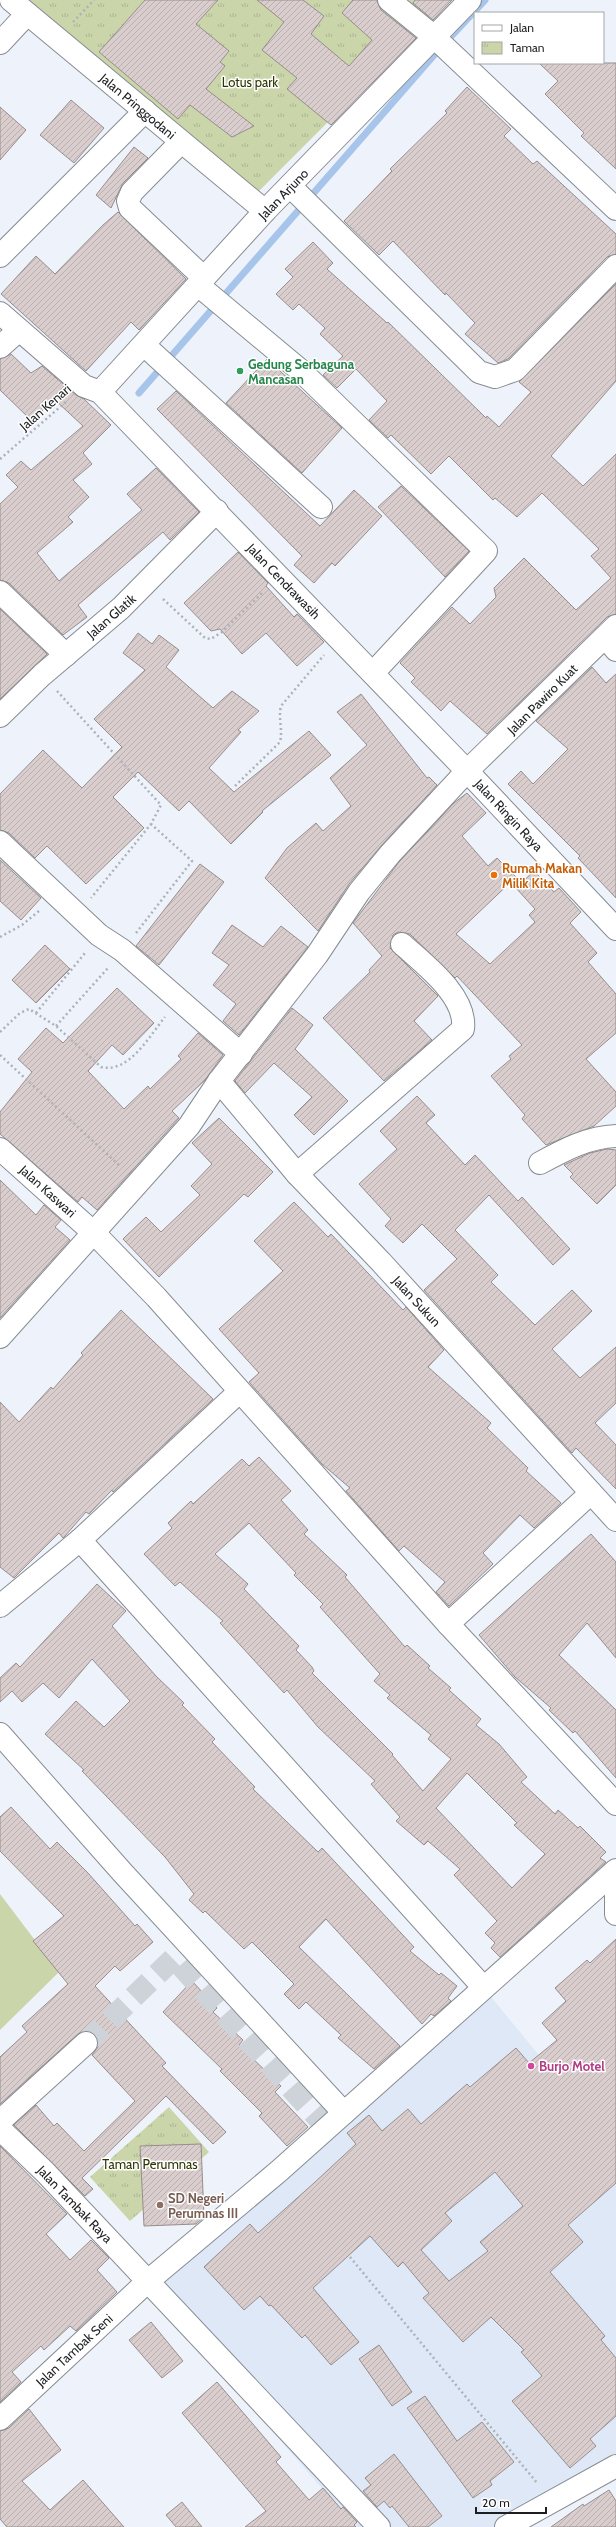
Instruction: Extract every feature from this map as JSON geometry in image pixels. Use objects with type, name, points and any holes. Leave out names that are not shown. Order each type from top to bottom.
[{"type":"street","points":[[389,0],[434,37],[616,209]]},
{"type":"street","name":"Jalan Arjuno","points":[[92,389],[144,345],[265,211],[470,0]]},
{"type":"street","name":"Jalan Pringgodani","points":[[19,7],[265,211]]},
{"type":"street","points":[[0,43],[19,7]]},
{"type":"street","points":[[0,256],[145,111]]},
{"type":"street","points":[[181,142],[132,192],[128,201],[130,208],[201,282],[300,370],[486,551],[373,673]]},
{"type":"street","points":[[290,186],[479,372],[495,377],[515,370],[616,266]]},
{"type":"street","name":"Jalan Cendrawasih","points":[[0,313],[18,331],[92,389],[217,511],[467,771]]},
{"type":"street","points":[[0,347],[18,331]]},
{"type":"street","points":[[144,345],[321,507]]},
{"type":"street","name":"Jalan Glatik","points":[[0,716],[42,675],[147,583],[217,511]]},
{"type":"street","points":[[0,592],[66,655]]},
{"type":"street","name":"Jalan Pawiro Kuat","points":[[0,1337],[95,1234],[189,1126],[219,1081],[317,955],[360,892],[390,854],[467,771],[612,638]]},
{"type":"street","name":"Jalan Ringin Raya","points":[[467,771],[616,929]]},
{"type":"street","points":[[0,842],[59,895],[99,935],[122,950],[241,1054]]},
{"type":"street","points":[[297,1174],[463,1030],[464,1018],[443,981],[402,944]]},
{"type":"street","name":"Jalan Sukun","points":[[219,1081],[297,1174],[455,1342],[591,1493],[614,1513]]},
{"type":"street","points":[[540,1163],[567,1149],[601,1136],[616,1136]]},
{"type":"street","name":"Jalan Kaswari","points":[[0,1149],[95,1234],[156,1297],[239,1392],[448,1624],[616,1804]]},
{"type":"street","points":[[0,1606],[80,1540],[239,1392]]},
{"type":"street","points":[[448,1624],[591,1493]]},
{"type":"street","points":[[80,1540],[483,1987]]},
{"type":"street","points":[[0,1734],[122,1872],[344,2113]]},
{"type":"street","name":"Jalan Tambak Seni","points":[[0,2419],[148,2282],[344,2113],[483,1987],[616,1870]]},
{"type":"street","points":[[616,1894],[616,1914]]},
{"type":"street","points":[[3,2134],[86,2043]]},
{"type":"street","name":"Jalan Tambak Raya","points":[[3,2134],[148,2282],[379,2527]]},
{"type":"street","points":[[506,2527],[616,2466]]},
{"type":"path","points":[[57,39],[94,0]]},
{"type":"path","name":"Jalan Kenari","points":[[0,459],[92,389]]},
{"type":"path","points":[[147,583],[205,638],[211,639],[222,632],[279,576]]},
{"type":"path","points":[[235,786],[280,742],[282,735],[279,715],[281,706],[340,639]]},
{"type":"path","points":[[42,675],[161,805],[151,824],[78,913]]},
{"type":"path","points":[[151,824],[192,861]]},
{"type":"path","points":[[0,937],[22,925],[59,895]]},
{"type":"path","points":[[36,1013],[99,935]]},
{"type":"path","points":[[0,1032],[25,1009],[36,1013],[56,1026],[101,1067],[108,1069],[118,1067],[127,1062],[180,1000]]},
{"type":"path","points":[[0,1054],[138,1183]]},
{"type":"path","points":[[350,2257],[552,2501]]},
{"type":"shaded area","points":[[483,1987],[616,2149],[616,2468],[517,2527],[355,2527],[154,2293]]},
{"type":"green space","name":"Lotus park","points":[[26,0],[450,0],[255,195]]},
{"type":"green space","points":[[0,1894],[59,1972],[0,2030]]},
{"type":"green space","name":"Taman Perumnas","points":[[169,2107],[209,2152],[130,2221],[90,2177]]},
{"type":"building","points":[[145,0],[218,0],[196,24],[229,51],[220,62],[225,66],[206,89],[254,126],[232,137],[190,105],[178,119],[99,52]]},
{"type":"building","points":[[257,0],[303,0],[324,16],[311,34],[349,66],[372,40],[342,13],[353,0],[377,0],[381,10],[416,38],[331,125],[287,89],[297,78],[262,50],[284,22]]},
{"type":"building","points":[[415,0],[452,0],[433,20],[413,3]]},
{"type":"building","points":[[616,63],[616,169],[581,136],[584,133],[545,94],[558,81],[540,64]]},
{"type":"building","points":[[467,87],[511,129],[504,136],[533,164],[537,161],[616,234],[616,254],[607,257],[508,359],[498,363],[465,334],[475,323],[446,293],[445,295],[393,241],[379,255],[344,221],[392,171],[390,169],[447,113],[445,111]]},
{"type":"building","points":[[71,100],[104,128],[74,163],[40,135]]},
{"type":"building","points":[[0,107],[26,130],[0,160]]},
{"type":"building","points":[[134,147],[148,158],[123,183],[111,208],[96,195]]},
{"type":"building","points":[[118,212],[186,279],[139,330],[131,322],[86,371],[1,294],[36,256],[55,274],[103,225]]},
{"type":"building","points":[[313,242],[333,263],[327,269],[387,323],[388,322],[486,418],[487,416],[499,427],[531,392],[519,382],[616,284],[616,381],[551,456],[583,486],[616,454],[616,614],[607,617],[487,734],[450,701],[441,711],[411,682],[415,678],[400,663],[452,607],[470,624],[496,597],[494,588],[524,558],[576,610],[611,578],[591,556],[599,549],[542,493],[517,517],[495,498],[493,500],[449,456],[431,474],[391,435],[388,438],[369,420],[387,401],[356,369],[337,388],[323,375],[343,356],[320,334],[325,328],[299,304],[293,310],[276,294],[293,277],[285,269]]},
{"type":"building","points":[[11,354],[31,373],[42,366],[76,395],[84,399],[111,425],[83,453],[92,464],[73,480],[89,497],[68,517],[73,522],[37,553],[59,581],[142,510],[127,494],[156,468],[199,512],[170,540],[163,532],[78,605],[87,617],[63,635],[9,583],[0,580],[0,504],[18,487],[6,475],[21,461],[31,470],[83,426],[54,399],[32,421],[0,390],[0,359]]},
{"type":"building","points":[[267,359],[342,428],[302,473],[226,403]]},
{"type":"building","points":[[176,391],[320,526],[354,490],[382,516],[335,566],[332,563],[314,583],[294,565],[302,556],[157,409]]},
{"type":"building","points":[[401,486],[469,551],[445,577],[378,507]]},
{"type":"building","points":[[238,552],[268,583],[266,586],[294,617],[297,614],[324,642],[297,666],[266,633],[242,654],[220,629],[211,631],[184,603]]},
{"type":"building","points":[[0,609],[47,654],[0,699]]},
{"type":"building","points":[[138,633],[152,644],[159,635],[179,650],[166,667],[213,708],[232,691],[259,711],[238,730],[241,732],[209,768],[234,792],[309,731],[331,755],[262,811],[263,812],[231,844],[189,801],[179,811],[138,772],[113,797],[144,828],[86,884],[47,846],[35,858],[9,833],[0,830],[0,794],[43,750],[82,788],[122,747],[94,719],[145,670],[123,653]]},
{"type":"building","points":[[592,667],[606,683],[616,674],[616,898],[578,858],[580,856],[508,784],[521,771],[533,784],[568,749],[536,721]]},
{"type":"building","points":[[361,694],[427,778],[429,777],[437,785],[381,846],[349,884],[318,931],[265,878],[287,848],[316,823],[323,831],[351,806],[330,778],[367,745],[337,712]]},
{"type":"building","points":[[467,793],[486,813],[462,836],[488,866],[497,858],[516,877],[456,934],[490,964],[535,922],[529,915],[535,909],[516,888],[534,871],[554,892],[559,888],[581,912],[570,923],[597,953],[588,962],[616,994],[616,1033],[586,1059],[616,1092],[616,1106],[594,1126],[546,1145],[522,1119],[525,1115],[491,1076],[511,1059],[509,1056],[522,1045],[457,976],[455,978],[410,934],[398,932],[393,935],[390,948],[438,996],[414,1021],[432,1040],[384,1081],[323,1018],[370,972],[369,970],[382,956],[353,923],[399,862],[454,803]]},
{"type":"building","points":[[0,860],[41,898],[21,920],[0,901]]},
{"type":"building","points":[[200,864],[224,882],[159,965],[136,946]]},
{"type":"building","points":[[232,925],[263,947],[281,926],[308,947],[239,1035],[223,1021],[236,1004],[213,985],[229,965],[212,953]]},
{"type":"building","points":[[45,945],[70,969],[36,1003],[12,980]]},
{"type":"building","points":[[117,988],[154,1023],[123,1055],[112,1045],[88,1071],[124,1109],[148,1086],[150,1089],[181,1059],[178,1056],[198,1033],[223,1055],[205,1080],[172,1111],[179,1118],[97,1210],[82,1197],[78,1202],[0,1134],[0,1112],[32,1072],[18,1059],[46,1028],[63,1043]]},
{"type":"building","points":[[292,1008],[313,1025],[295,1049],[348,1101],[314,1135],[294,1115],[312,1097],[274,1063],[245,1093],[235,1081]]},
{"type":"building","points":[[417,1096],[435,1115],[426,1123],[465,1165],[475,1155],[518,1201],[522,1197],[570,1249],[553,1265],[489,1195],[455,1230],[498,1275],[491,1282],[535,1325],[572,1290],[592,1311],[552,1349],[580,1378],[616,1347],[616,1403],[595,1423],[616,1445],[616,1489],[576,1448],[572,1453],[424,1290],[457,1259],[422,1224],[403,1243],[385,1226],[391,1219],[359,1184],[397,1149],[380,1131]]},
{"type":"building","points":[[219,1118],[273,1172],[248,1197],[244,1194],[159,1277],[123,1239],[146,1217],[161,1232],[200,1195],[191,1186],[212,1164],[192,1143]]},
{"type":"building","points":[[607,1149],[616,1150],[616,1185],[597,1204],[570,1177],[573,1174],[564,1165],[590,1153]]},
{"type":"building","points":[[0,1180],[36,1215],[44,1205],[61,1220],[55,1227],[70,1240],[0,1318]]},
{"type":"building","points":[[294,1202],[328,1237],[331,1234],[403,1310],[406,1307],[444,1350],[428,1367],[491,1423],[487,1428],[528,1468],[526,1471],[561,1503],[534,1528],[520,1515],[483,1553],[493,1564],[449,1606],[436,1592],[445,1582],[404,1546],[399,1551],[346,1491],[350,1488],[322,1464],[249,1382],[259,1373],[219,1329],[283,1271],[254,1241]]},
{"type":"building","points":[[121,1310],[213,1399],[113,1492],[112,1490],[89,1514],[86,1512],[63,1538],[59,1533],[14,1578],[0,1567],[0,1402],[19,1422],[51,1387],[53,1389],[83,1355],[81,1353]]},
{"type":"building","points":[[259,1457],[291,1491],[281,1500],[308,1530],[304,1534],[347,1575],[345,1577],[405,1647],[407,1645],[430,1666],[428,1668],[451,1688],[449,1690],[481,1719],[476,1725],[499,1744],[527,1777],[521,1782],[555,1814],[558,1810],[578,1828],[580,1826],[606,1852],[600,1858],[606,1862],[500,1957],[491,1948],[495,1943],[485,1933],[497,1921],[454,1875],[460,1869],[428,1841],[424,1845],[396,1821],[400,1817],[371,1784],[375,1781],[318,1727],[287,1690],[284,1693],[220,1623],[223,1621],[180,1582],[175,1586],[144,1554],[172,1528],[168,1523],[191,1501],[193,1504],[242,1459],[249,1466]],"holes":[[[249,1523],[296,1573],[294,1575],[323,1604],[320,1607],[380,1674],[374,1681],[390,1695],[387,1698],[431,1735],[428,1739],[451,1759],[423,1791],[392,1755],[393,1754],[312,1673],[314,1671],[312,1667],[296,1650],[299,1646],[244,1589],[248,1584],[215,1554]],[[467,1773],[517,1823],[514,1825],[545,1854],[512,1888],[436,1808]]]},
{"type":"building","points":[[591,1534],[616,1562],[616,1658],[587,1623],[559,1655],[616,1710],[616,1778],[575,1731],[573,1733],[549,1710],[551,1708],[515,1677],[479,1635]]},
{"type":"building","points":[[97,1584],[126,1611],[112,1626],[156,1676],[184,1703],[182,1705],[215,1739],[212,1742],[255,1787],[253,1789],[318,1852],[322,1848],[414,1947],[410,1951],[439,1975],[441,1973],[457,1986],[448,1998],[451,2001],[434,2016],[431,2014],[422,2024],[326,1919],[299,1947],[400,2046],[374,2069],[338,2038],[341,2035],[306,2002],[299,2009],[284,1994],[294,1984],[252,1942],[244,1949],[205,1911],[203,1913],[189,1900],[194,1894],[165,1857],[82,1771],[84,1770],[45,1734],[76,1701],[104,1727],[130,1701],[92,1659],[59,1698],[43,1683],[22,1702],[12,1691],[0,1702],[0,1678],[16,1663],[20,1667]]},
{"type":"building","points":[[11,1807],[50,1849],[57,1842],[88,1873],[135,1926],[137,1924],[153,1942],[120,1971],[115,1966],[95,1986],[166,2063],[162,2066],[226,2132],[213,2144],[166,2096],[82,2178],[93,2189],[85,2196],[14,2125],[36,2105],[54,2126],[57,2123],[84,2151],[135,2101],[92,2055],[98,2047],[98,2040],[95,2034],[84,2031],[78,2034],[0,2104],[0,2057],[27,2032],[22,2026],[68,1984],[33,1941],[64,1916],[0,1851],[0,1817]]},
{"type":"building","points":[[616,1939],[616,2183],[568,2225],[583,2242],[550,2272],[605,2336],[601,2340],[616,2358],[616,2416],[590,2439],[596,2446],[570,2468],[512,2401],[542,2376],[521,2352],[524,2350],[491,2317],[463,2342],[423,2298],[429,2293],[403,2262],[398,2267],[370,2236],[313,2288],[359,2342],[331,2365],[305,2335],[302,2338],[271,2305],[269,2306],[260,2296],[244,2310],[204,2267],[250,2224],[258,2233],[314,2183],[356,2144],[347,2133],[369,2115],[382,2131],[408,2109],[421,2124],[467,2084],[470,2087],[516,2048],[529,2063],[557,2040],[542,2023],[566,2001],[555,1988],[587,1960],[590,1963]],"holes":[[[495,2172],[523,2206],[480,2242],[488,2251],[449,2281],[421,2250],[452,2221],[445,2213]]]},
{"type":"building","points":[[192,1981],[217,2008],[213,2012],[243,2040],[239,2045],[281,2086],[275,2092],[308,2127],[287,2146],[259,2116],[262,2113],[220,2071],[222,2069],[163,2012]]},
{"type":"building","points":[[201,2144],[204,2217],[196,2224],[144,2226],[140,2146]]},
{"type":"building","points":[[0,2146],[67,2214],[46,2234],[70,2260],[91,2240],[109,2258],[97,2270],[117,2292],[76,2331],[70,2326],[44,2350],[41,2346],[12,2372],[21,2382],[0,2402]]},
{"type":"building","points":[[151,2322],[183,2361],[162,2378],[129,2340]]},
{"type":"building","points":[[379,2345],[412,2392],[392,2406],[359,2359]]},
{"type":"building","points":[[217,2382],[281,2457],[276,2462],[309,2500],[323,2488],[341,2509],[343,2507],[357,2522],[354,2525],[356,2527],[245,2527],[266,2511],[182,2413]]},
{"type":"building","points":[[425,2396],[457,2441],[482,2422],[514,2462],[490,2481],[492,2485],[473,2498],[407,2408]]},
{"type":"building","points":[[29,2409],[61,2450],[22,2481],[50,2510],[83,2480],[124,2527],[7,2527],[0,2519],[0,2431],[9,2428]]},
{"type":"building","points":[[394,2454],[442,2516],[428,2527],[409,2527],[392,2506],[390,2508],[384,2501],[377,2507],[363,2491],[371,2485],[365,2478]]},
{"type":"building","points":[[609,2490],[616,2501],[616,2527],[551,2527],[583,2504],[584,2506]]},
{"type":"building","points":[[182,2502],[202,2527],[176,2527],[166,2515]]},
{"type":"waterway","points":[[139,393],[442,46],[485,0]]},
{"type":"tunnel","points":[[86,2043],[174,1958],[327,2128]]},
{"type":"place","name":"Gedung Serbaguna Mancasan","points":[[240,371]]},
{"type":"place","name":"Rumah Makan Milik Kita","points":[[494,875]]},
{"type":"place","name":"Burjo Motel","points":[[531,2066]]},
{"type":"place","name":"SD Negeri Perumnas III","points":[[160,2205]]}]
